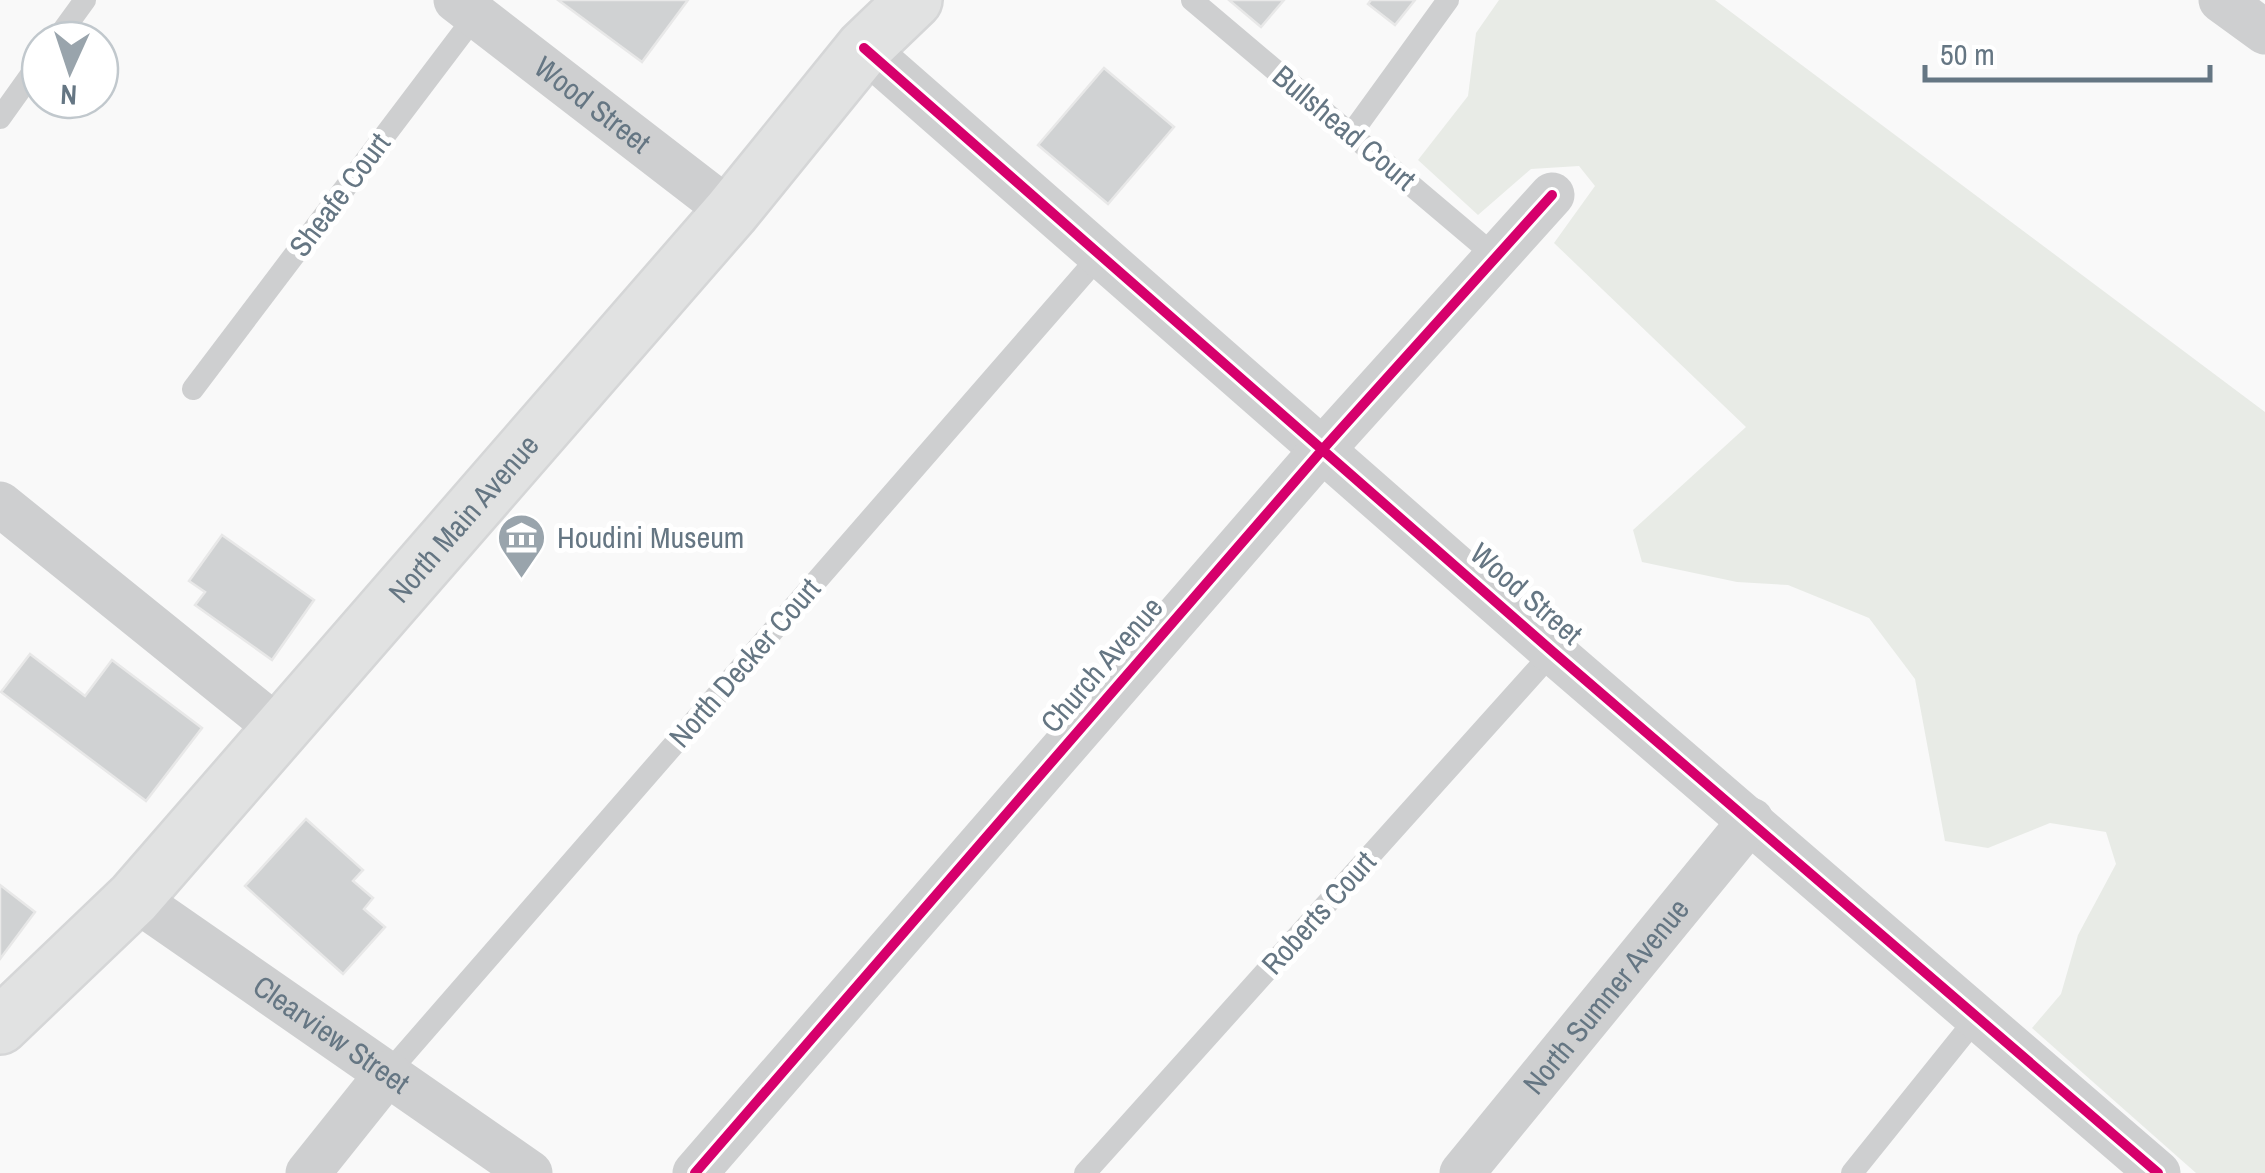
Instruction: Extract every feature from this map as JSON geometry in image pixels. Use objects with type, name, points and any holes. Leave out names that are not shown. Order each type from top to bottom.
[{"type":"main road","name":"North Main Avenue","points":[[0,1026],[134,898],[731,212],[864,48],[914,0]]},
{"type":"street","points":[[2220,0],[2265,32]]},
{"type":"street","name":"Wood Street","points":[[473,5],[731,212]]},
{"type":"street","name":"Wood Street","points":[[864,48],[1553,652],[1980,1015],[2158,1173]]},
{"type":"street","name":"Church Avenue","points":[[695,1173],[1323,448],[1552,195]]},
{"type":"street","points":[[0,504],[280,730]]},
{"type":"street","name":"North Sumner Avenue","points":[[1462,1173],[1751,820]]},
{"type":"street","name":"Clearview Street","points":[[134,898],[530,1173]]},
{"type":"street","points":[[308,1173],[388,1073]]},
{"type":"lane","name":"Bullshead Court","points":[[1192,0],[1496,258]]},
{"type":"lane","points":[[1351,134],[1448,0]]},
{"type":"lane","name":"Sheafe Court","points":[[192,389],[473,5]]},
{"type":"lane","points":[[0,118],[20,90]]},
{"type":"lane","name":"North Decker Court","points":[[388,1073],[1102,253]]},
{"type":"lane","name":"Roberts Court","points":[[1085,1173],[1553,652]]},
{"type":"lane","points":[[1852,1173],[1980,1015]]},
{"type":"shaded area","points":[[1499,0],[1715,0],[2265,412],[2265,1173],[2196,1173],[2032,1028],[2061,994],[2078,935],[2116,864],[2106,832],[2050,823],[1988,848],[1945,841],[1915,679],[1869,618],[1788,585],[1737,582],[1642,562],[1633,530],[1746,427],[1554,243],[1595,186],[1579,166],[1531,169],[1478,215],[1418,160],[1468,96],[1476,33]]},
{"type":"building","points":[[558,0],[688,0],[642,62]]},
{"type":"building","points":[[1229,0],[1284,0],[1261,27]]},
{"type":"building","points":[[1371,0],[1415,0],[1395,25],[1368,4]]},
{"type":"building","points":[[1104,68],[1174,127],[1108,204],[1038,145]]},
{"type":"building","points":[[222,535],[314,600],[272,660],[195,605],[205,592],[189,581]]},
{"type":"building","points":[[30,654],[85,696],[112,660],[202,728],[146,801],[1,692]]},
{"type":"building","points":[[306,819],[363,870],[353,881],[373,898],[364,909],[385,927],[343,974],[245,886]]},
{"type":"building","points":[[0,885],[35,912],[0,959]]},
{"type":"cycle path","points":[[864,48],[1553,652],[2158,1173]]},
{"type":"cycle path","points":[[695,1173],[1323,449],[1552,195]]},
{"type":"place","name":"Houdini Museum","points":[[522,580]]}]
